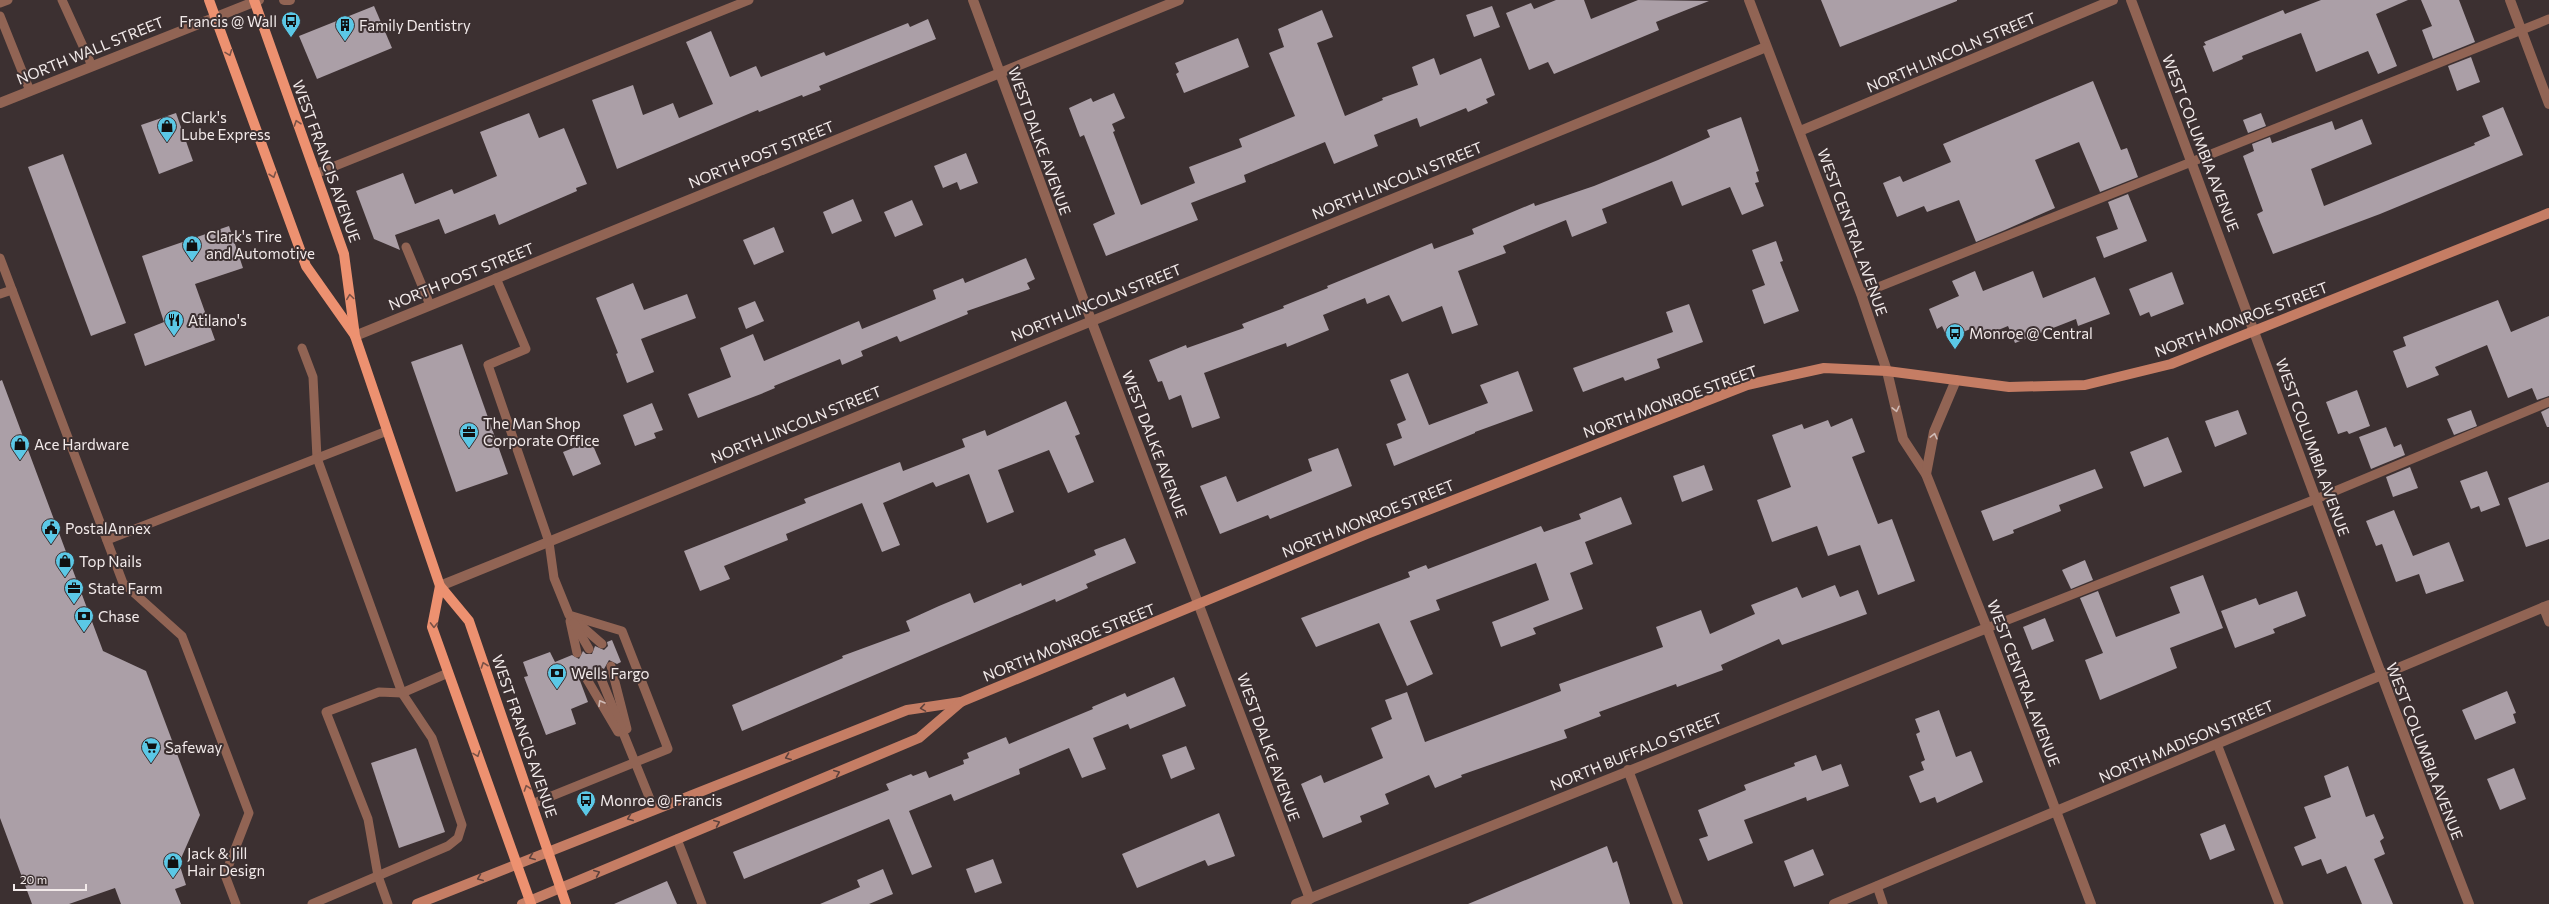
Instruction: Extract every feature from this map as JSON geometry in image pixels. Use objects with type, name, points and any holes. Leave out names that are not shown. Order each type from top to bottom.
[{"type":"main road","name":"WEST FRANCIS AVENUE","points":[[209,0],[306,266],[355,336]]},
{"type":"main road","name":"WEST FRANCIS AVENUE","points":[[256,1],[344,254],[355,336],[440,586],[469,621],[566,904]]},
{"type":"main road","name":"NORTH MONROE STREET","points":[[417,904],[907,710],[962,702],[1367,534],[1747,385],[1824,368],[1887,371],[2009,387],[2085,385],[2171,364],[2549,213]]},
{"type":"main road","name":"WEST FRANCIS AVENUE","points":[[440,586],[432,628],[517,864],[528,903]]},
{"type":"main road","name":"NORTH MONROE STREET","points":[[528,903],[919,738],[962,702]]},
{"type":"street","points":[[284,0],[290,0]]},
{"type":"street","name":"WEST DALKE AVENUE","points":[[973,0],[1091,320],[1200,604],[1302,902]]},
{"type":"street","name":"NORTH POST STREET","points":[[355,336],[1179,0]]},
{"type":"street","name":"WEST CENTRAL AVENUE","points":[[1749,0],[1861,294],[1887,371],[1903,439],[1926,474],[1987,628],[2057,812],[2090,904]]},
{"type":"street","name":"NORTH LINCOLN STREET","points":[[1800,132],[2113,0]]},
{"type":"street","name":"WEST COLUMBIA AVENUE","points":[[2131,0],[2256,331],[2379,674],[2469,904]]},
{"type":"street","points":[[2510,0],[2549,104]]},
{"type":"street","name":"NORTH WALL STREET","points":[[0,103],[215,16],[256,1]]},
{"type":"street","name":"NORTH LINCOLN STREET","points":[[440,586],[1091,320],[1766,47]]},
{"type":"street","points":[[1926,474],[1934,432],[1956,380]]},
{"type":"street","name":"NORTH MADISON STREET","points":[[1834,904],[2057,812],[2379,674],[2546,606]]},
{"type":"street","name":"NORTH BUFFALO STREET","points":[[1302,902],[1628,770],[1987,628]]},
{"type":"street","points":[[1628,770],[1678,904]]},
{"type":"lane","points":[[0,3],[8,0]]},
{"type":"lane","points":[[62,0],[92,66]]},
{"type":"lane","points":[[315,174],[749,0]]},
{"type":"lane","points":[[0,16],[30,91]]},
{"type":"lane","points":[[1861,294],[2192,163],[2549,19]]},
{"type":"lane","points":[[406,247],[430,305]]},
{"type":"lane","points":[[0,258],[123,583],[182,636],[249,812],[225,875],[236,904]]},
{"type":"lane","points":[[496,278],[526,349],[488,364],[549,542],[554,578],[569,615],[589,649]]},
{"type":"lane","points":[[0,294],[12,290]]},
{"type":"lane","points":[[302,348],[313,377],[317,458],[402,693],[432,738],[462,825],[458,838],[448,846],[312,904]]},
{"type":"lane","points":[[1987,628],[2316,499],[2549,402]]},
{"type":"lane","points":[[107,540],[387,431]]},
{"type":"lane","points":[[2546,606],[2549,622]]},
{"type":"lane","points":[[569,615],[602,644]]},
{"type":"lane","points":[[569,615],[577,653]]},
{"type":"lane","points":[[532,804],[668,748],[622,631],[569,615]]},
{"type":"lane","points":[[611,666],[635,761]]},
{"type":"lane","points":[[598,671],[654,809]]},
{"type":"lane","points":[[388,904],[378,876],[368,819],[326,712],[379,692],[402,693],[448,673]]},
{"type":"lane","points":[[585,676],[635,761]]},
{"type":"lane","points":[[2217,744],[2279,904]]},
{"type":"lane","points":[[677,839],[702,904]]},
{"type":"lane","points":[[1877,886],[1883,904]]},
{"type":"building","points":[[1556,0],[1584,0],[1591,19],[1638,0],[1709,1],[1656,22],[1659,30],[1554,74],[1548,62],[1529,70],[1506,13],[1531,3],[1534,9]]},
{"type":"building","points":[[1821,0],[1957,0],[1957,1],[1840,47]]},
{"type":"building","points":[[2321,0],[2408,0],[2376,14],[2397,66],[2378,74],[2368,51],[2316,72],[2301,33],[2242,56],[2243,59],[2213,72],[2203,46],[2206,45],[2204,42],[2283,10],[2285,14]]},
{"type":"building","points":[[2421,0],[2459,0],[2475,42],[2433,59],[2422,30],[2432,26]]},
{"type":"building","name":"Family Dentistry","points":[[374,6],[392,48],[317,79],[299,36]]},
{"type":"building","points":[[1492,6],[1500,27],[1474,37],[1466,15]]},
{"type":"building","points":[[1322,10],[1333,37],[1317,43],[1345,116],[1383,100],[1382,98],[1418,85],[1412,67],[1434,58],[1440,75],[1481,58],[1495,95],[1486,99],[1488,103],[1468,112],[1466,108],[1420,127],[1417,118],[1374,135],[1378,146],[1334,164],[1325,142],[1244,175],[1246,182],[1191,203],[1198,220],[1106,256],[1093,224],[1115,214],[1084,135],[1080,137],[1069,108],[1091,98],[1093,102],[1114,93],[1125,118],[1112,124],[1115,131],[1113,132],[1141,205],[1195,183],[1189,167],[1242,147],[1239,139],[1295,116],[1269,53],[1284,47],[1278,29]]},
{"type":"building","points":[[928,19],[936,39],[819,86],[821,90],[803,97],[802,95],[759,112],[758,110],[617,169],[592,100],[633,85],[643,115],[673,103],[679,118],[713,104],[686,42],[711,31],[730,77],[756,66],[761,77],[824,52],[826,56],[908,23],[910,27]]},
{"type":"building","points":[[1238,38],[1249,67],[1184,93],[1176,74],[1179,72],[1175,63]]},
{"type":"building","points":[[2471,57],[2480,82],[2457,91],[2448,66]]},
{"type":"building","points":[[2093,81],[2121,150],[2127,148],[2138,177],[2100,192],[2079,142],[2035,160],[2055,208],[1976,242],[1959,200],[1927,212],[1924,206],[1897,217],[1883,183],[1900,176],[1903,182],[1951,162],[1943,144]]},
{"type":"building","points":[[2503,107],[2523,155],[2380,214],[2273,254],[2257,214],[2263,211],[2243,156],[2254,151],[2252,144],[2270,137],[2272,143],[2332,121],[2335,130],[2362,119],[2372,144],[2311,169],[2324,206],[2475,145],[2474,143],[2490,136],[2482,116]]},
{"type":"building","name":"Clark's Lube Express","points":[[176,113],[193,161],[159,174],[141,125]]},
{"type":"building","points":[[529,113],[539,138],[564,128],[587,184],[576,188],[577,191],[499,225],[495,214],[445,234],[439,219],[395,235],[400,250],[374,239],[356,191],[403,173],[415,204],[452,189],[454,194],[497,176],[480,132]]},
{"type":"building","points":[[2261,113],[2266,126],[2248,133],[2243,120]]},
{"type":"building","points":[[1741,117],[1759,171],[1756,172],[1759,182],[1755,183],[1764,206],[1742,215],[1730,187],[1682,206],[1672,181],[1602,209],[1607,223],[1572,237],[1566,220],[1503,246],[1506,253],[1458,271],[1478,325],[1452,334],[1442,306],[1402,322],[1389,295],[1367,304],[1365,298],[1323,315],[1329,330],[1287,347],[1286,343],[1204,373],[1220,418],[1192,428],[1181,395],[1169,400],[1162,381],[1158,382],[1149,360],[1186,345],[1187,348],[1244,328],[1242,324],[1284,308],[1283,306],[1328,288],[1327,286],[1432,243],[1434,249],[1474,234],[1472,229],[1534,203],[1535,206],[1594,186],[1658,160],[1710,137],[1707,130]]},
{"type":"building","points":[[966,153],[978,183],[960,190],[957,182],[943,188],[934,166]]},
{"type":"building","points":[[63,154],[126,323],[91,336],[28,167]]},
{"type":"building","points":[[2128,194],[2147,241],[2104,258],[2096,237],[2118,229],[2108,202]]},
{"type":"building","points":[[853,199],[862,221],[832,234],[823,212]]},
{"type":"building","points":[[912,200],[923,225],[895,237],[884,212]]},
{"type":"building","points":[[229,226],[243,268],[195,284],[215,340],[145,366],[134,334],[164,322],[142,256]]},
{"type":"building","points":[[774,227],[784,252],[754,265],[743,240]]},
{"type":"building","points":[[1776,241],[1783,261],[1780,262],[1799,311],[1764,324],[1752,290],[1765,285],[1752,250]]},
{"type":"building","points":[[1026,258],[1035,279],[1027,283],[1030,289],[967,311],[968,314],[900,342],[897,336],[861,351],[863,356],[842,365],[840,359],[774,386],[775,388],[761,394],[698,418],[688,394],[731,377],[720,348],[753,334],[764,361],[859,321],[862,329],[936,299],[933,290],[963,278],[965,283]]},
{"type":"building","points":[[1975,271],[1983,291],[2033,271],[2043,298],[2095,277],[2110,314],[2078,326],[2076,319],[2015,343],[2008,326],[1974,340],[1970,329],[1948,339],[1942,326],[1937,329],[1929,309],[1959,296],[1952,281]]},
{"type":"building","points":[[2172,272],[2184,304],[2151,317],[2149,312],[2140,316],[2129,289]]},
{"type":"building","points":[[633,283],[644,310],[687,294],[696,318],[641,339],[654,372],[627,383],[616,354],[618,353],[596,298]]},
{"type":"building","points":[[2498,300],[2511,332],[2549,316],[2549,396],[2537,400],[2532,388],[2508,398],[2487,345],[2435,367],[2439,375],[2407,388],[2393,351],[2406,346],[2403,337]]},
{"type":"building","points":[[755,301],[764,321],[746,329],[738,308]]},
{"type":"building","points":[[1689,304],[1703,342],[1657,359],[1660,368],[1625,381],[1623,377],[1583,392],[1573,368],[1673,332],[1666,312]]},
{"type":"building","points":[[462,344],[508,474],[456,492],[411,362]]},
{"type":"building","points":[[1518,371],[1533,411],[1475,432],[1394,466],[1386,444],[1402,438],[1397,424],[1406,420],[1390,380],[1408,373],[1429,425],[1488,403],[1480,385]]},
{"type":"building","points":[[2,380],[103,651],[146,671],[200,815],[179,863],[186,885],[175,889],[181,904],[121,904],[115,888],[69,904],[32,904],[0,818],[0,381]]},
{"type":"building","points":[[2357,390],[2370,426],[2349,434],[2347,431],[2338,434],[2326,402]]},
{"type":"building","points":[[1066,401],[1080,434],[1075,436],[1094,482],[1068,493],[1049,450],[998,470],[1014,512],[987,523],[969,474],[936,487],[933,482],[883,503],[900,545],[882,552],[862,503],[786,534],[788,540],[724,566],[730,579],[700,591],[684,551],[806,503],[804,499],[900,462],[903,471],[965,447],[962,439],[985,430],[987,436]]},
{"type":"building","points":[[652,403],[663,430],[654,433],[656,438],[635,446],[623,415]]},
{"type":"building","points":[[2549,408],[2549,427],[2547,427],[2541,412]]},
{"type":"building","points":[[2238,410],[2247,434],[2215,447],[2205,421]]},
{"type":"building","points":[[2471,410],[2477,426],[2454,435],[2447,419]]},
{"type":"building","points":[[1852,418],[1865,452],[1852,457],[1878,524],[1892,519],[1915,581],[1878,595],[1860,545],[1828,556],[1817,526],[1772,542],[1757,500],[1791,487],[1772,435],[1802,424],[1804,429],[1828,420],[1831,427]]},
{"type":"building","points":[[2386,427],[2394,447],[2401,444],[2405,455],[2371,469],[2359,437]]},
{"type":"building","points":[[2168,437],[2182,472],[2144,487],[2130,452]]},
{"type":"building","points":[[591,441],[601,464],[573,476],[563,452]]},
{"type":"building","points":[[1338,448],[1352,486],[1270,519],[1268,515],[1220,534],[1200,486],[1226,476],[1237,502],[1312,471],[1308,459]]},
{"type":"building","points":[[1704,465],[1713,490],[1682,502],[1673,476]]},
{"type":"building","points":[[2410,467],[2418,488],[2393,497],[2386,477]]},
{"type":"building","points":[[2095,469],[2103,488],[2059,505],[2061,511],[2013,530],[2014,533],[1993,541],[1981,511]]},
{"type":"building","points":[[2487,471],[2500,505],[2481,512],[2479,506],[2471,509],[2460,481]]},
{"type":"building","points":[[2549,482],[2549,539],[2526,547],[2508,498]]},
{"type":"building","points":[[1621,497],[1632,524],[1585,542],[1593,564],[1570,573],[1583,609],[1533,628],[1536,634],[1501,647],[1492,622],[1549,600],[1536,563],[1436,600],[1440,610],[1410,621],[1433,674],[1407,686],[1379,623],[1316,647],[1301,618],[1410,577],[1408,572],[1426,565],[1428,569],[1541,526],[1544,532],[1581,519],[1579,514]]},
{"type":"building","points":[[2394,510],[2413,556],[2449,542],[2464,581],[2426,594],[2419,574],[2396,582],[2382,544],[2376,546],[2366,521]]},
{"type":"building","points":[[1125,538],[1136,563],[1086,584],[1088,588],[1056,602],[1055,599],[742,731],[732,705],[843,658],[842,656],[910,631],[906,621],[939,606],[970,593],[974,603],[1021,583],[1022,586],[1096,555],[1094,550]]},
{"type":"building","points":[[2085,560],[2093,580],[2071,589],[2062,570]]},
{"type":"building","points":[[2203,575],[2223,628],[2170,648],[2177,668],[2100,700],[2085,660],[2103,653],[2080,598],[2098,591],[2116,637],[2180,613],[2170,587]]},
{"type":"building","points":[[1835,585],[1840,597],[1858,590],[1867,614],[1782,645],[1779,639],[1721,665],[1723,670],[1677,687],[1676,684],[1599,712],[1601,716],[1564,730],[1567,738],[1461,775],[1462,777],[1435,788],[1429,775],[1385,794],[1389,804],[1360,816],[1362,822],[1323,838],[1301,784],[1321,775],[1324,783],[1383,758],[1371,728],[1392,719],[1385,700],[1407,692],[1425,742],[1561,691],[1559,684],[1663,647],[1656,627],[1701,610],[1710,634],[1755,614],[1751,605],[1797,587],[1802,598]]},
{"type":"building","points":[[2297,591],[2306,616],[2273,629],[2275,633],[2235,648],[2221,611],[2256,598],[2259,605]]},
{"type":"building","points":[[2045,618],[2054,641],[2032,650],[2023,627]]},
{"type":"building","name":"Wells Fargo","points":[[612,640],[621,662],[617,664],[609,660],[604,669],[596,665],[591,674],[588,671],[582,671],[579,678],[588,702],[571,709],[576,724],[546,735],[524,677],[528,676],[523,662],[550,652],[555,662],[572,655],[579,659],[583,651],[586,654],[592,654],[595,646],[604,650],[608,646],[607,642]]},
{"type":"building","points":[[1174,677],[1186,706],[1130,729],[1128,724],[1093,738],[1106,769],[1082,778],[1069,748],[1019,769],[1020,774],[954,801],[951,794],[909,811],[932,867],[912,875],[889,819],[744,879],[733,852],[889,790],[886,784],[911,774],[913,776],[926,771],[929,778],[964,764],[963,760],[969,758],[967,753],[1006,737],[1009,744],[1093,709],[1092,707],[1125,693],[1127,697]]},
{"type":"building","points":[[2507,691],[2516,713],[2513,714],[2516,723],[2475,740],[2462,710]]},
{"type":"building","points":[[1939,710],[1956,757],[1971,751],[1983,782],[1937,803],[1935,797],[1920,803],[1909,776],[1924,770],[1921,762],[1925,760],[1916,734],[1920,732],[1915,719]]},
{"type":"building","points":[[1186,746],[1195,769],[1171,779],[1162,755]]},
{"type":"building","points":[[416,748],[445,832],[399,848],[371,763]]},
{"type":"building","points":[[1816,755],[1822,771],[1841,764],[1849,786],[1807,801],[1806,797],[1744,820],[1753,843],[1708,861],[1699,839],[1708,836],[1698,810],[1746,790],[1744,785],[1795,766],[1794,763]]},
{"type":"building","points":[[2348,766],[2366,817],[2374,814],[2384,838],[2380,841],[2385,854],[2374,859],[2393,904],[2362,904],[2346,866],[2327,874],[2321,859],[2302,866],[2294,847],[2316,838],[2304,807],[2331,797],[2324,776]]},
{"type":"building","points":[[2514,768],[2526,799],[2500,810],[2487,779]]},
{"type":"building","points":[[1219,813],[1235,856],[1208,866],[1205,860],[1137,888],[1122,854]]},
{"type":"building","points":[[2225,824],[2235,850],[2210,860],[2200,834]]},
{"type":"building","points":[[1607,846],[1613,863],[1617,861],[1630,904],[1468,904]]},
{"type":"building","points":[[1813,849],[1824,875],[1794,887],[1784,861]]},
{"type":"building","points":[[993,859],[1002,883],[975,893],[966,869]]},
{"type":"building","points":[[883,869],[893,894],[869,904],[820,904],[860,887],[857,880]]},
{"type":"building","points":[[667,881],[677,904],[614,904]]},
{"type":"place","name":"Francis @ Wall","points":[[291,38]]},
{"type":"place","name":"Family Dentistry","points":[[345,42]]},
{"type":"place","name":"Clark's Lube Express","points":[[167,143]]},
{"type":"place","name":"Clark's Tire and Automotive","points":[[192,262]]},
{"type":"place","name":"Atilano's","points":[[174,337]]},
{"type":"place","name":"Monroe @ Central","points":[[1955,350]]},
{"type":"place","name":"The Man Shop Corporate Office","points":[[469,449]]},
{"type":"place","name":"Ace Hardware","points":[[20,461]]},
{"type":"place","name":"PostalAnnex","points":[[51,545]]},
{"type":"place","name":"Top Nails","points":[[65,578]]},
{"type":"place","name":"State Farm","points":[[74,605]]},
{"type":"place","name":"Chase","points":[[84,633]]},
{"type":"place","name":"Wells Fargo","points":[[557,690]]},
{"type":"place","name":"Safeway","points":[[151,764]]},
{"type":"place","name":"Monroe @ Francis","points":[[586,817]]},
{"type":"place","name":"Jack & Jill Hair Design","points":[[173,879]]}]
